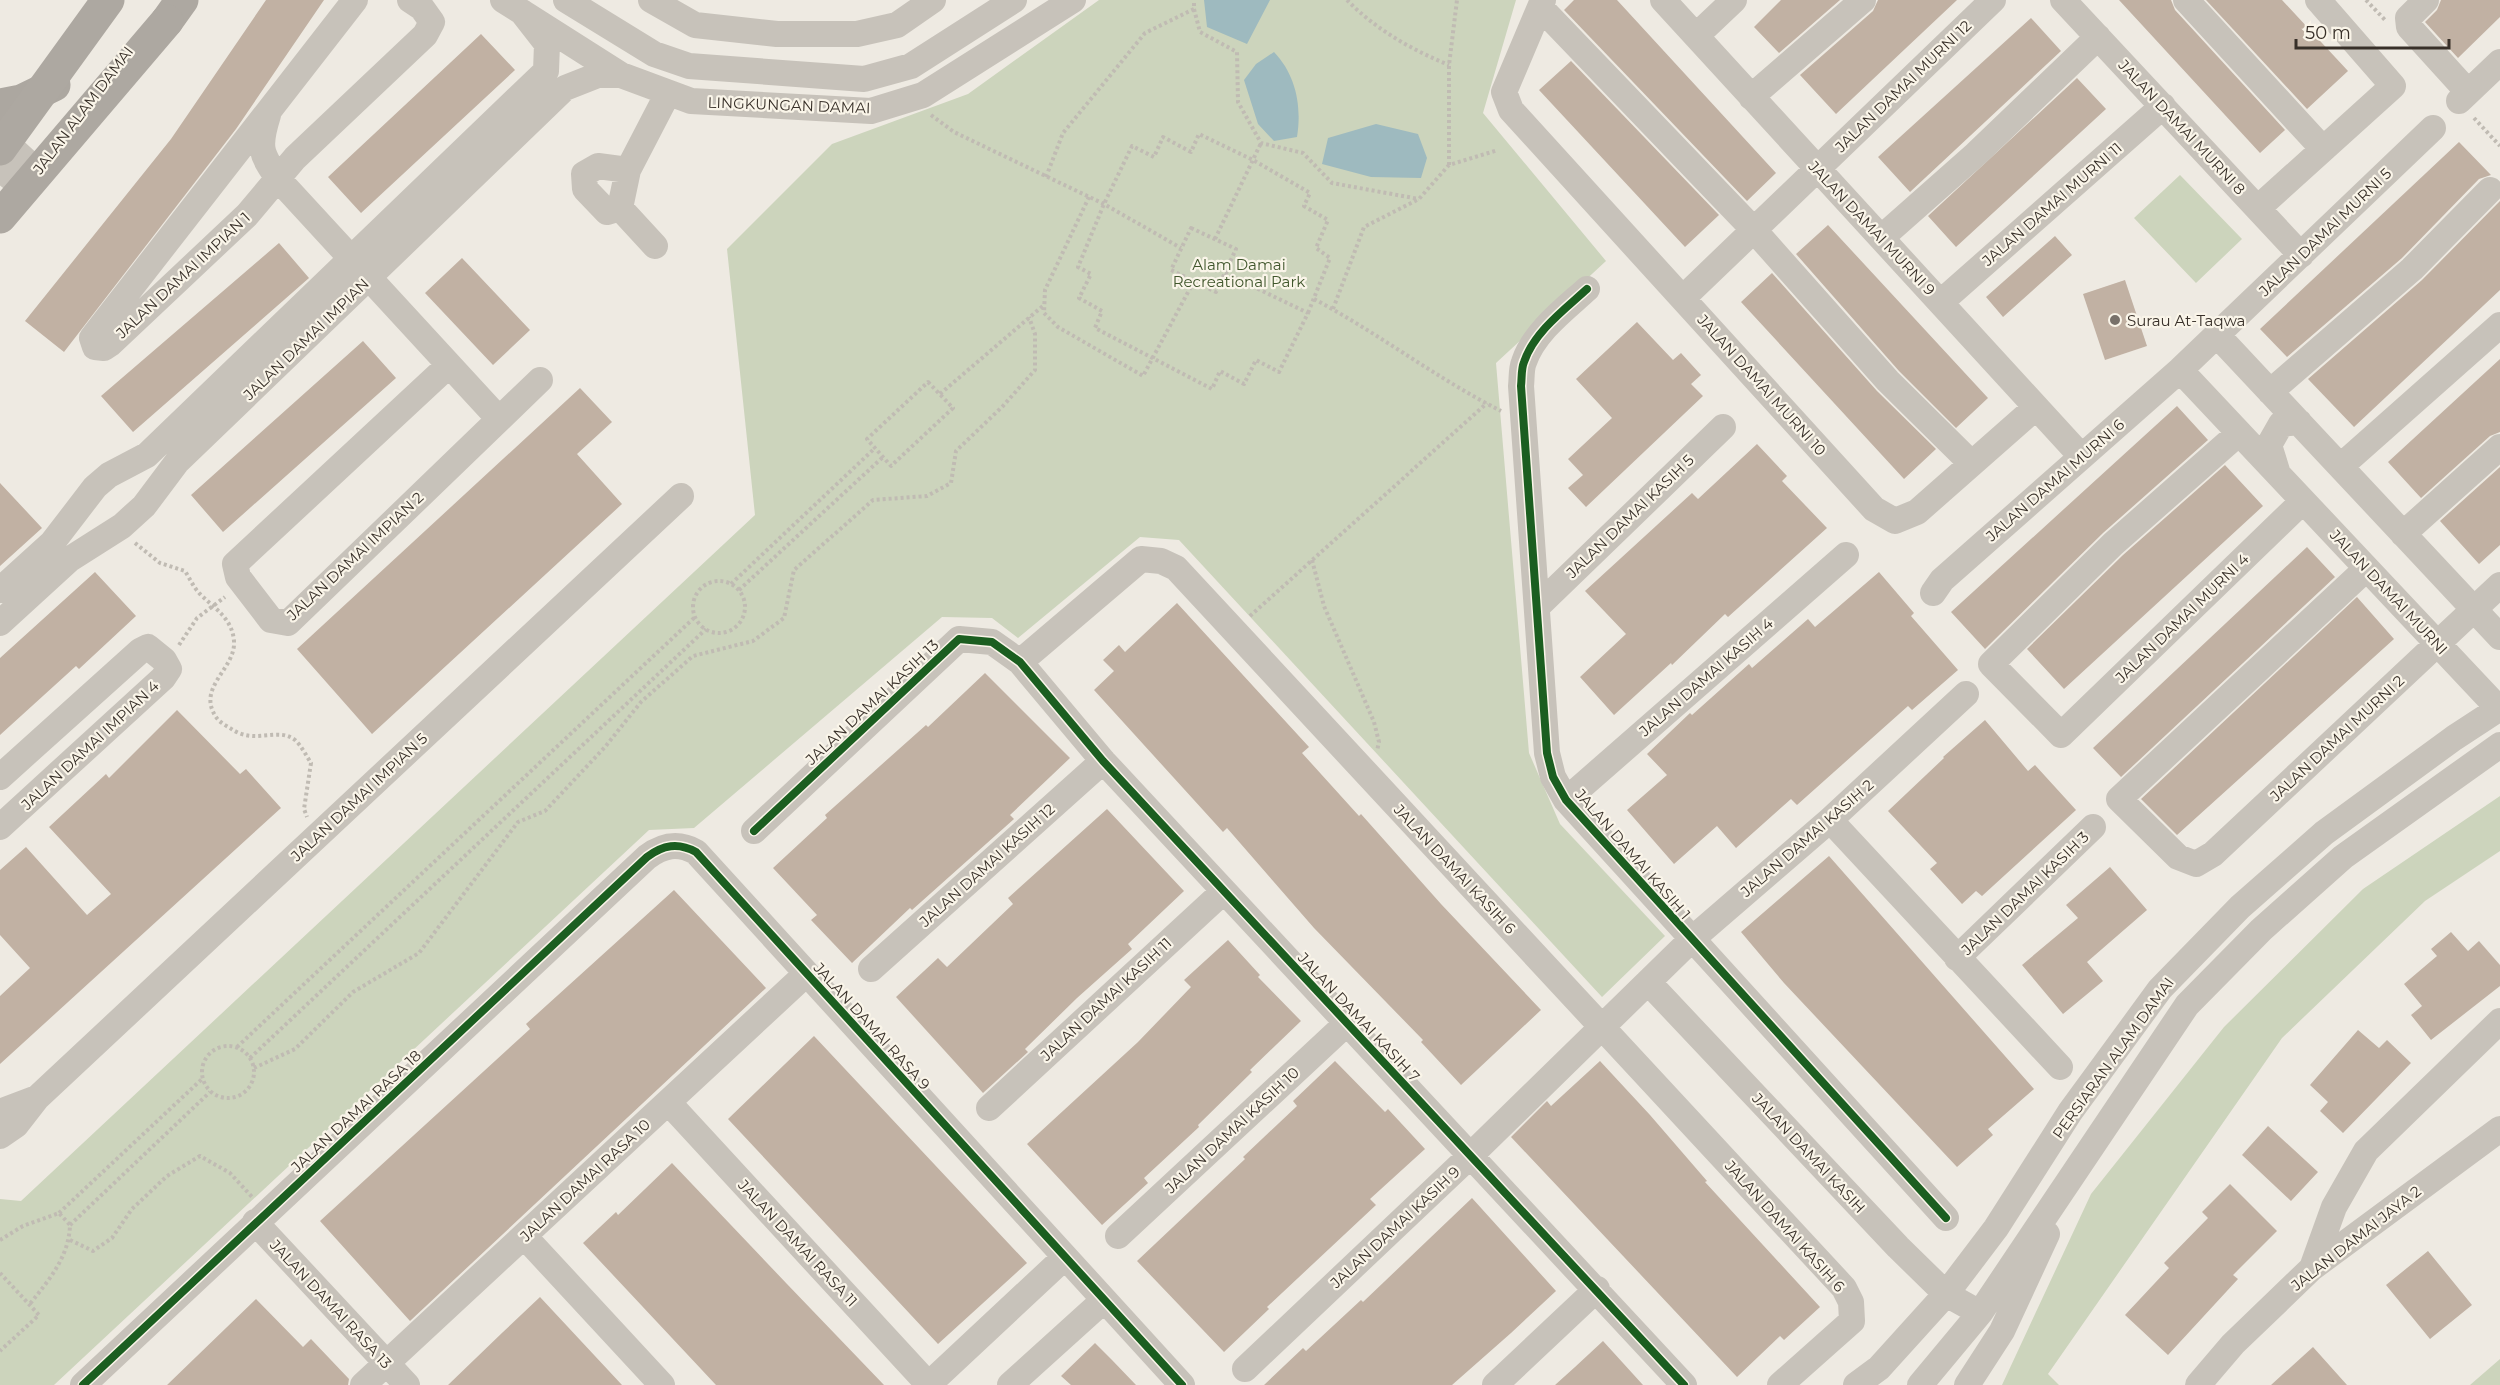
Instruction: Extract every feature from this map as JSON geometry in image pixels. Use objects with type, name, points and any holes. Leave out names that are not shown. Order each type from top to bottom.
[{"type":"highway","points":[[9,154],[81,0]]},
{"type":"highway","points":[[9,154],[108,0]]},
{"type":"highway","points":[[0,218],[182,0]]},
{"type":"main road","name":"JALAN ALAM DAMAI","points":[[0,218],[9,154],[116,0]]},
{"type":"main road","name":"JALAN ALAM DAMAI","points":[[9,154],[166,0]]},
{"type":"main road","points":[[0,105],[21,101],[55,85]]},
{"type":"street","name":"JALAN DAMAI IMPIAN 1","points":[[355,0],[92,338],[95,347],[104,348],[110,344],[247,215],[279,180],[295,158],[425,35],[432,22],[422,8],[410,0]]},
{"type":"street","points":[[651,0],[695,25],[777,34],[857,34],[897,25],[933,0]]},
{"type":"street","name":"LINGKUNGAN DAMAI","points":[[577,3],[654,54],[688,66],[864,79],[911,66],[1014,0]]},
{"type":"street","name":"LINGKUNGAN DAMAI","points":[[512,6],[621,75],[691,101],[871,111],[923,95],[1073,0]]},
{"type":"street","name":"JALAN DAMAI MURNI 9","points":[[1663,0],[2081,456]]},
{"type":"street","points":[[1696,36],[1734,0]]},
{"type":"street","points":[[1751,97],[1863,0]]},
{"type":"street","name":"JALAN DAMAI MURNI 12","points":[[1683,298],[1993,0]]},
{"type":"street","name":"JALAN DAMAI MURNI 8","points":[[2063,0],[2301,255]]},
{"type":"street","points":[[2186,0],[2323,149]]},
{"type":"street","points":[[2258,208],[2393,86],[2318,0]]},
{"type":"street","points":[[2426,0],[2408,18],[2409,27],[2464,96],[2500,62]]},
{"type":"street","points":[[577,3],[580,50]]},
{"type":"street","points":[[1542,4],[1753,229],[1888,381],[1971,463]]},
{"type":"street","name":"JALAN DAMAI MURNI 10","points":[[1542,4],[1504,92],[1511,110],[1874,509],[1895,521],[1917,512],[2035,408]]},
{"type":"street","name":"JALAN DAMAI IMPIAN","points":[[0,590],[52,543],[95,487],[109,475],[147,454],[546,71],[547,44],[512,6]]},
{"type":"street","points":[[1881,238],[1976,154],[2098,37]]},
{"type":"street","name":"JALAN DAMAI IMPIAN","points":[[0,622],[70,559],[122,526],[144,506],[177,462],[565,88],[598,75],[621,75]]},
{"type":"street","points":[[620,208],[628,170],[668,93]]},
{"type":"street","name":"JALAN DAMAI MURNI 11","points":[[1941,302],[2163,106]]},
{"type":"street","name":"JALAN DAMAI IMPIAN 1","points":[[270,109],[260,141],[264,158],[279,180]]},
{"type":"street","name":"JALAN DAMAI MURNI 5","points":[[2180,370],[2433,129]]},
{"type":"street","points":[[620,208],[607,212],[585,189],[584,174],[598,166],[628,170]]},
{"type":"street","name":"JALAN DAMAI IMPIAN 1","points":[[210,188],[242,168],[255,168],[279,180]]},
{"type":"street","points":[[279,180],[499,419]]},
{"type":"street","points":[[2270,392],[2412,269],[2490,190]]},
{"type":"street","points":[[620,208],[656,246]]},
{"type":"street","name":"JALAN DAMAI KASIH 1","points":[[1587,289],[1549,324],[1524,362],[1521,386],[1547,753],[1553,777],[1566,800],[1946,1218]]},
{"type":"street","points":[[2340,466],[2500,325]]},
{"type":"street","points":[[2217,335],[2500,637]]},
{"type":"street","name":"JALAN DAMAI IMPIAN 2","points":[[449,364],[235,564],[238,577],[271,620],[288,623],[540,380]]},
{"type":"street","name":"JALAN DAMAI MURNI","points":[[2180,370],[2500,709]]},
{"type":"street","name":"JALAN DAMAI MURNI 6","points":[[1933,593],[1942,580],[2180,370]]},
{"type":"street","name":"JALAN DAMAI MURNI","points":[[2278,474],[2269,445],[2281,424],[2299,422]]},
{"type":"street","name":"JALAN DAMAI KASIH 5","points":[[1538,606],[1723,427]]},
{"type":"street","name":"JALAN DAMAI MURNI 4","points":[[2239,433],[2114,544],[1991,664],[2061,735],[2303,501]]},
{"type":"street","points":[[2403,534],[2500,447]]},
{"type":"street","name":"JALAN DAMAI IMPIAN 5","points":[[37,1098],[681,496]]},
{"type":"street","name":"JALAN DAMAI KASIH 4","points":[[1566,800],[1846,555]]},
{"type":"street","name":"JALAN DAMAI KASIH 6","points":[[1020,662],[1141,559],[1161,561],[1176,568],[1844,1288],[1851,1302],[1852,1321],[1780,1385]]},
{"type":"street","name":"JALAN DAMAI MURNI 2","points":[[2366,568],[2119,799],[2178,857],[2196,864],[2213,854],[2500,585]]},
{"type":"street","name":"JALAN DAMAI KASIH 13","points":[[754,831],[958,639],[992,642],[1020,662]]},
{"type":"street","name":"JALAN DAMAI IMPIAN 4","points":[[0,827],[163,678],[169,669],[164,660],[148,647],[140,651],[2,772]]},
{"type":"street","name":"JALAN DAMAI KASIH 7","points":[[1020,662],[1103,760],[1684,1385]]},
{"type":"street","name":"JALAN DAMAI KASIH 2","points":[[1648,982],[1691,940],[1830,820],[1966,694]]},
{"type":"street","name":"PERSIARAN ALAM DAMAI","points":[[1856,1385],[1879,1368],[1946,1294],[1996,1228],[2070,1112],[2160,989],[2240,907],[2324,833],[2454,738],[2500,709]]},
{"type":"street","name":"PERSIARAN ALAM DAMAI","points":[[1920,1385],[1980,1313],[2187,1005],[2261,930],[2343,857],[2500,745]]},
{"type":"street","name":"JALAN DAMAI KASIH 12","points":[[871,969],[1103,760]]},
{"type":"street","points":[[1830,820],[2060,1067]]},
{"type":"street","name":"JALAN DAMAI KASIH 3","points":[[1957,958],[2093,827]]},
{"type":"street","name":"JALAN DAMAI RASA 9","points":[[646,857],[657,850],[671,846],[686,846],[696,852],[1182,1385]]},
{"type":"street","name":"JALAN DAMAI RASA 18","points":[[83,1385],[260,1217],[458,1036],[646,857]]},
{"type":"street","name":"JALAN DAMAI KASIH 11","points":[[989,1107],[1224,891]]},
{"type":"street","name":"JALAN DAMAI RASA 10","points":[[363,1385],[806,974]]},
{"type":"street","name":"JALAN DAMAI KASIH","points":[[1648,982],[1946,1294],[1980,1313]]},
{"type":"street","name":"JALAN DAMAI KASIH 9","points":[[1245,1369],[1472,1155],[1648,982]]},
{"type":"street","points":[[2312,1268],[2334,1207],[2366,1151],[2488,1029],[2500,1021]]},
{"type":"street","name":"JALAN DAMAI KASIH 10","points":[[1118,1236],[1346,1024]]},
{"type":"street","points":[[0,1112],[37,1098]]},
{"type":"street","points":[[0,1136],[16,1125],[37,1098]]},
{"type":"street","name":"JALAN DAMAI RASA 11","points":[[668,1102],[928,1385]]},
{"type":"street","name":"JALAN DAMAI JAYA 2","points":[[2198,1385],[2233,1344],[2312,1268],[2500,1129]]},
{"type":"street","points":[[1967,1385],[2002,1331],[2082,1160]]},
{"type":"street","name":"JALAN DAMAI RASA 13","points":[[260,1217],[407,1385]]},
{"type":"street","points":[[524,1236],[662,1385]]},
{"type":"street","points":[[928,1385],[1065,1257]]},
{"type":"street","points":[[1495,1385],[1597,1289]]},
{"type":"street","points":[[1010,1385],[1104,1300]]},
{"type":"path","points":[[1194,0],[1200,32],[1237,52],[1238,102],[1261,143],[1304,153],[1332,183],[1419,199]]},
{"type":"path","points":[[1347,0],[1360,13],[1416,51],[1449,65]]},
{"type":"path","points":[[1449,165],[1449,65],[1457,0]]},
{"type":"path","points":[[1046,177],[1063,133],[1146,33],[1194,9]]},
{"type":"path","points":[[910,99],[954,132],[1104,204],[1181,248]]},
{"type":"path","points":[[1199,134],[1253,160],[1310,193],[1304,206],[1328,220],[1316,248],[1330,258],[1308,313],[1279,372],[1256,360],[1244,384],[1220,371],[1212,389],[1095,327],[1102,311],[1078,298],[1091,274],[1078,267],[1104,204],[1132,146],[1154,157],[1163,137],[1191,152],[1199,134]]},
{"type":"path","points":[[1215,239],[1261,143]]},
{"type":"path","points":[[1333,309],[1364,227],[1419,199],[1449,165],[1498,150]]},
{"type":"path","points":[[1089,197],[1046,290],[1044,313],[1058,327],[1143,376],[1194,281]]},
{"type":"path","points":[[1191,228],[1215,239],[1236,249],[1216,292],[1171,270],[1191,228]]},
{"type":"path","points":[[1225,273],[1308,313]]},
{"type":"path","points":[[1314,299],[1487,403],[1524,420]]},
{"type":"path","points":[[940,394],[1044,304]]},
{"type":"path","points":[[254,1068],[295,1049],[353,992],[419,953],[518,822],[545,811],[605,747],[641,702],[693,656],[753,641],[784,618],[794,570],[873,500],[927,496],[951,483],[956,451],[1003,406],[1035,370],[1035,334],[1029,317]]},
{"type":"path","points":[[928,382],[953,408],[891,466],[875,448],[867,439],[928,382]]},
{"type":"path","points":[[1234,631],[1487,403]]},
{"type":"path","points":[[731,584],[875,448]]},
{"type":"path","points":[[739,590],[884,458]]},
{"type":"path","points":[[122,526],[140,549],[160,563],[185,571],[198,592],[230,621],[235,643],[225,667],[212,687],[210,705],[217,719],[241,736],[257,738],[278,734],[295,740],[311,763],[304,809],[316,837]]},
{"type":"path","points":[[1312,560],[1324,606],[1374,722],[1379,742],[1367,774]]},
{"type":"path","points":[[717,580],[731,584],[739,590],[745,608],[739,624],[724,633],[706,629],[695,617],[694,601],[702,587],[717,580]]},
{"type":"path","points":[[164,660],[178,647],[183,634],[197,618],[212,606]]},
{"type":"path","points":[[237,1047],[695,617]]},
{"type":"path","points":[[250,1058],[706,629]]},
{"type":"path","points":[[225,1045],[237,1047],[250,1058],[254,1068],[250,1087],[238,1096],[227,1098],[210,1092],[202,1079],[201,1070],[204,1059],[212,1050],[225,1045]]},
{"type":"path","points":[[0,1240],[23,1226],[59,1213],[202,1079]]},
{"type":"path","points":[[70,1225],[210,1092]]},
{"type":"path","points":[[70,1240],[93,1251],[112,1238],[132,1209],[167,1176],[200,1156],[230,1173],[260,1217]]},
{"type":"path","points":[[29,1305],[59,1267],[70,1240],[70,1225],[59,1213]]},
{"type":"path","points":[[0,1273],[39,1315],[0,1351]]},
{"type":"green space","name":"Alam Damai Recreational Park","points":[[1099,0],[1516,0],[1483,113],[1606,261],[1496,363],[1529,753],[1560,824],[1665,936],[1602,997],[1179,540],[1140,537],[1018,638],[992,618],[942,617],[694,828],[649,830],[54,1385],[0,1385],[0,1199],[21,1201],[755,515],[727,249],[832,144],[968,94]]},
{"type":"green space","points":[[2180,175],[2242,239],[2196,283],[2134,218]]},
{"type":"green space","points":[[2500,796],[2500,851],[2425,901],[2282,1038],[2048,1374],[2059,1385],[2002,1385],[2091,1194],[2224,1027],[2363,889]]},
{"type":"green space","points":[[2500,1359],[2500,1385],[2470,1385]]},
{"type":"water","points":[[1204,0],[1270,0],[1247,44],[1207,27]]},
{"type":"water","points":[[1274,52],[1288,71],[1296,91],[1299,114],[1297,137],[1274,141],[1258,124],[1244,80],[1256,64]]},
{"type":"water","points":[[1376,124],[1418,134],[1427,158],[1421,178],[1371,177],[1322,164],[1328,138]]},
{"type":"building","points":[[266,0],[324,0],[236,129],[64,352],[25,321],[171,139]]},
{"type":"building","points":[[1574,0],[1617,0],[1776,173],[1747,201],[1564,10]]},
{"type":"building","points":[[1781,0],[1840,0],[1779,53],[1754,27]]},
{"type":"building","points":[[1878,0],[1957,0],[1836,114],[1800,75],[1873,11]]},
{"type":"building","points":[[2119,0],[2171,0],[2175,10],[2285,130],[2260,153]]},
{"type":"building","points":[[2206,0],[2282,0],[2348,71],[2307,109]]},
{"type":"building","points":[[2441,0],[2500,0],[2500,17],[2458,58],[2425,22],[2437,10]]},
{"type":"building","points":[[2031,18],[2061,51],[1910,192],[1878,157]]},
{"type":"building","points":[[481,34],[515,70],[361,213],[328,177]]},
{"type":"building","points":[[1571,61],[1719,215],[1685,247],[1539,90]]},
{"type":"building","points":[[2077,78],[2106,109],[1956,247],[1928,216]]},
{"type":"building","points":[[2459,142],[2491,175],[2479,179],[2402,258],[2287,357],[2260,329]]},
{"type":"building","points":[[2500,201],[2500,290],[2354,427],[2308,379],[2422,280]]},
{"type":"building","points":[[1828,225],[1988,398],[1956,428],[1899,371],[1796,254]]},
{"type":"building","points":[[2055,236],[2072,255],[2003,317],[1986,297]]},
{"type":"building","points":[[279,243],[309,278],[133,432],[101,396]]},
{"type":"building","points":[[462,258],[530,330],[493,365],[425,293]]},
{"type":"building","points":[[1772,273],[1877,391],[1936,449],[1904,479],[1741,302]]},
{"type":"building","name":"Surau At-Taqwa","points":[[2125,280],[2147,346],[2105,360],[2083,294]]},
{"type":"building","points":[[1637,322],[1673,360],[1681,353],[1701,375],[1691,384],[1703,396],[1586,507],[1568,488],[1583,475],[1568,459],[1612,418],[1576,379]]},
{"type":"building","points":[[363,341],[396,378],[223,532],[191,495]]},
{"type":"building","points":[[2500,359],[2500,432],[2490,436],[2421,498],[2388,462]]},
{"type":"building","points":[[580,388],[612,422],[577,454],[622,504],[372,734],[297,649]]},
{"type":"building","points":[[2177,406],[2208,440],[2103,533],[1985,649],[1951,612]]},
{"type":"building","points":[[1757,444],[1787,476],[1782,481],[1827,528],[1728,617],[1725,614],[1672,665],[1671,663],[1614,715],[1580,677],[1626,634],[1585,591],[1692,493],[1698,499]]},
{"type":"building","points":[[2225,465],[2263,506],[2064,689],[2027,649],[2123,555]]},
{"type":"building","points":[[2500,467],[2500,545],[2479,564],[2440,521]]},
{"type":"building","points":[[0,483],[42,528],[0,566]]},
{"type":"building","points":[[2307,547],[2335,577],[2121,777],[2093,748]]},
{"type":"building","points":[[95,572],[136,616],[79,669],[76,666],[0,735],[0,658]]},
{"type":"building","points":[[1879,572],[1914,613],[1911,616],[1958,670],[1912,710],[1908,706],[1797,805],[1791,799],[1736,848],[1717,826],[1674,864],[1627,810],[1667,775],[1647,754],[1690,713],[1692,715],[1749,664],[1752,668],[1808,619],[1815,627]]},
{"type":"building","points":[[2357,597],[2394,639],[2177,835],[2141,799]]},
{"type":"building","points":[[1177,603],[1309,747],[1302,753],[1541,1010],[1461,1085],[1421,1042],[1423,1040],[1314,928],[1227,828],[1223,832],[1094,690],[1114,671],[1103,660],[1119,645],[1125,652]]},
{"type":"building","points":[[985,673],[1070,758],[1010,815],[1014,819],[912,910],[910,908],[852,963],[811,920],[817,915],[773,868],[827,818],[825,815],[926,725],[928,727]]},
{"type":"building","points":[[177,710],[240,774],[246,769],[281,808],[0,1064],[0,996],[30,968],[0,935],[0,870],[26,847],[87,915],[111,894],[49,827],[106,774],[109,778]]},
{"type":"building","points":[[1985,720],[2028,771],[2035,765],[2076,810],[1982,896],[1976,891],[1962,904],[1930,869],[1937,863],[1888,811]]},
{"type":"building","points":[[1107,809],[1184,891],[1128,944],[1132,949],[1077,998],[1025,1049],[1028,1052],[983,1093],[896,997],[938,958],[947,967],[1013,904],[1008,898]]},
{"type":"building","points":[[1829,856],[2034,1089],[1988,1129],[1993,1135],[1957,1167],[1784,983],[1741,932]]},
{"type":"building","points":[[2110,867],[2147,910],[2087,962],[2103,981],[2063,1014],[2022,965],[2078,918],[2066,905]]},
{"type":"building","points":[[674,890],[766,988],[410,1321],[320,1221],[530,1029],[526,1024]]},
{"type":"building","points":[[2451,932],[2468,951],[2479,941],[2500,965],[2500,986],[2431,1040],[2411,1015],[2422,1006],[2404,984],[2437,956],[2431,949]]},
{"type":"building","points":[[1228,940],[1260,975],[1258,977],[1301,1021],[1250,1070],[1252,1072],[1198,1125],[1199,1127],[1144,1178],[1148,1183],[1102,1225],[1027,1144],[1138,1042],[1191,987],[1184,980]]},
{"type":"building","points":[[2358,1030],[2379,1048],[2387,1040],[2411,1063],[2343,1133],[2320,1111],[2328,1102],[2310,1085]]},
{"type":"building","points":[[814,1036],[1027,1263],[938,1344],[728,1119]]},
{"type":"building","points":[[1335,1061],[1385,1112],[1388,1109],[1425,1149],[1370,1199],[1376,1205],[1267,1307],[1269,1309],[1224,1352],[1137,1261],[1245,1159],[1243,1157],[1297,1106],[1293,1101]]},
{"type":"building","points":[[1600,1061],[1650,1115],[1707,1181],[1705,1182],[1820,1307],[1784,1340],[1780,1336],[1737,1377],[1511,1137],[1547,1101],[1551,1106]]},
{"type":"building","points":[[2268,1126],[2318,1172],[2291,1201],[2242,1155]]},
{"type":"building","points":[[672,1163],[884,1385],[716,1385],[583,1243],[616,1212],[618,1215]]},
{"type":"building","points":[[2230,1184],[2277,1231],[2233,1275],[2238,1279],[2168,1355],[2125,1315],[2169,1268],[2164,1263],[2208,1218],[2202,1212]]},
{"type":"building","points":[[1472,1198],[1556,1291],[1511,1333],[1452,1385],[1264,1385],[1303,1348],[1306,1351],[1361,1300],[1363,1302]]},
{"type":"building","points":[[2428,1251],[2472,1305],[2430,1339],[2386,1285]]},
{"type":"building","points":[[540,1297],[622,1385],[448,1385],[503,1332]]},
{"type":"building","points":[[256,1299],[303,1347],[311,1339],[349,1379],[348,1385],[167,1385]]},
{"type":"building","points":[[1603,1341],[1643,1385],[1555,1385],[1575,1367]]},
{"type":"building","points":[[1095,1343],[1136,1385],[1071,1385],[1061,1376]]},
{"type":"building","points":[[2313,1347],[2347,1385],[2271,1385]]},
{"type":"cycle path","points":[[1587,289],[1543,331],[1529,351],[1522,368],[1521,386],[1547,753],[1553,777],[1566,800],[1946,1218]]},
{"type":"cycle path","points":[[754,831],[959,639],[992,642],[1020,662],[1103,761],[1684,1385]]},
{"type":"cycle path","points":[[83,1385],[647,857],[671,846],[683,847],[696,852],[1182,1385]]},
{"type":"place","name":"Surau At-Taqwa","points":[[2115,320]]}]
